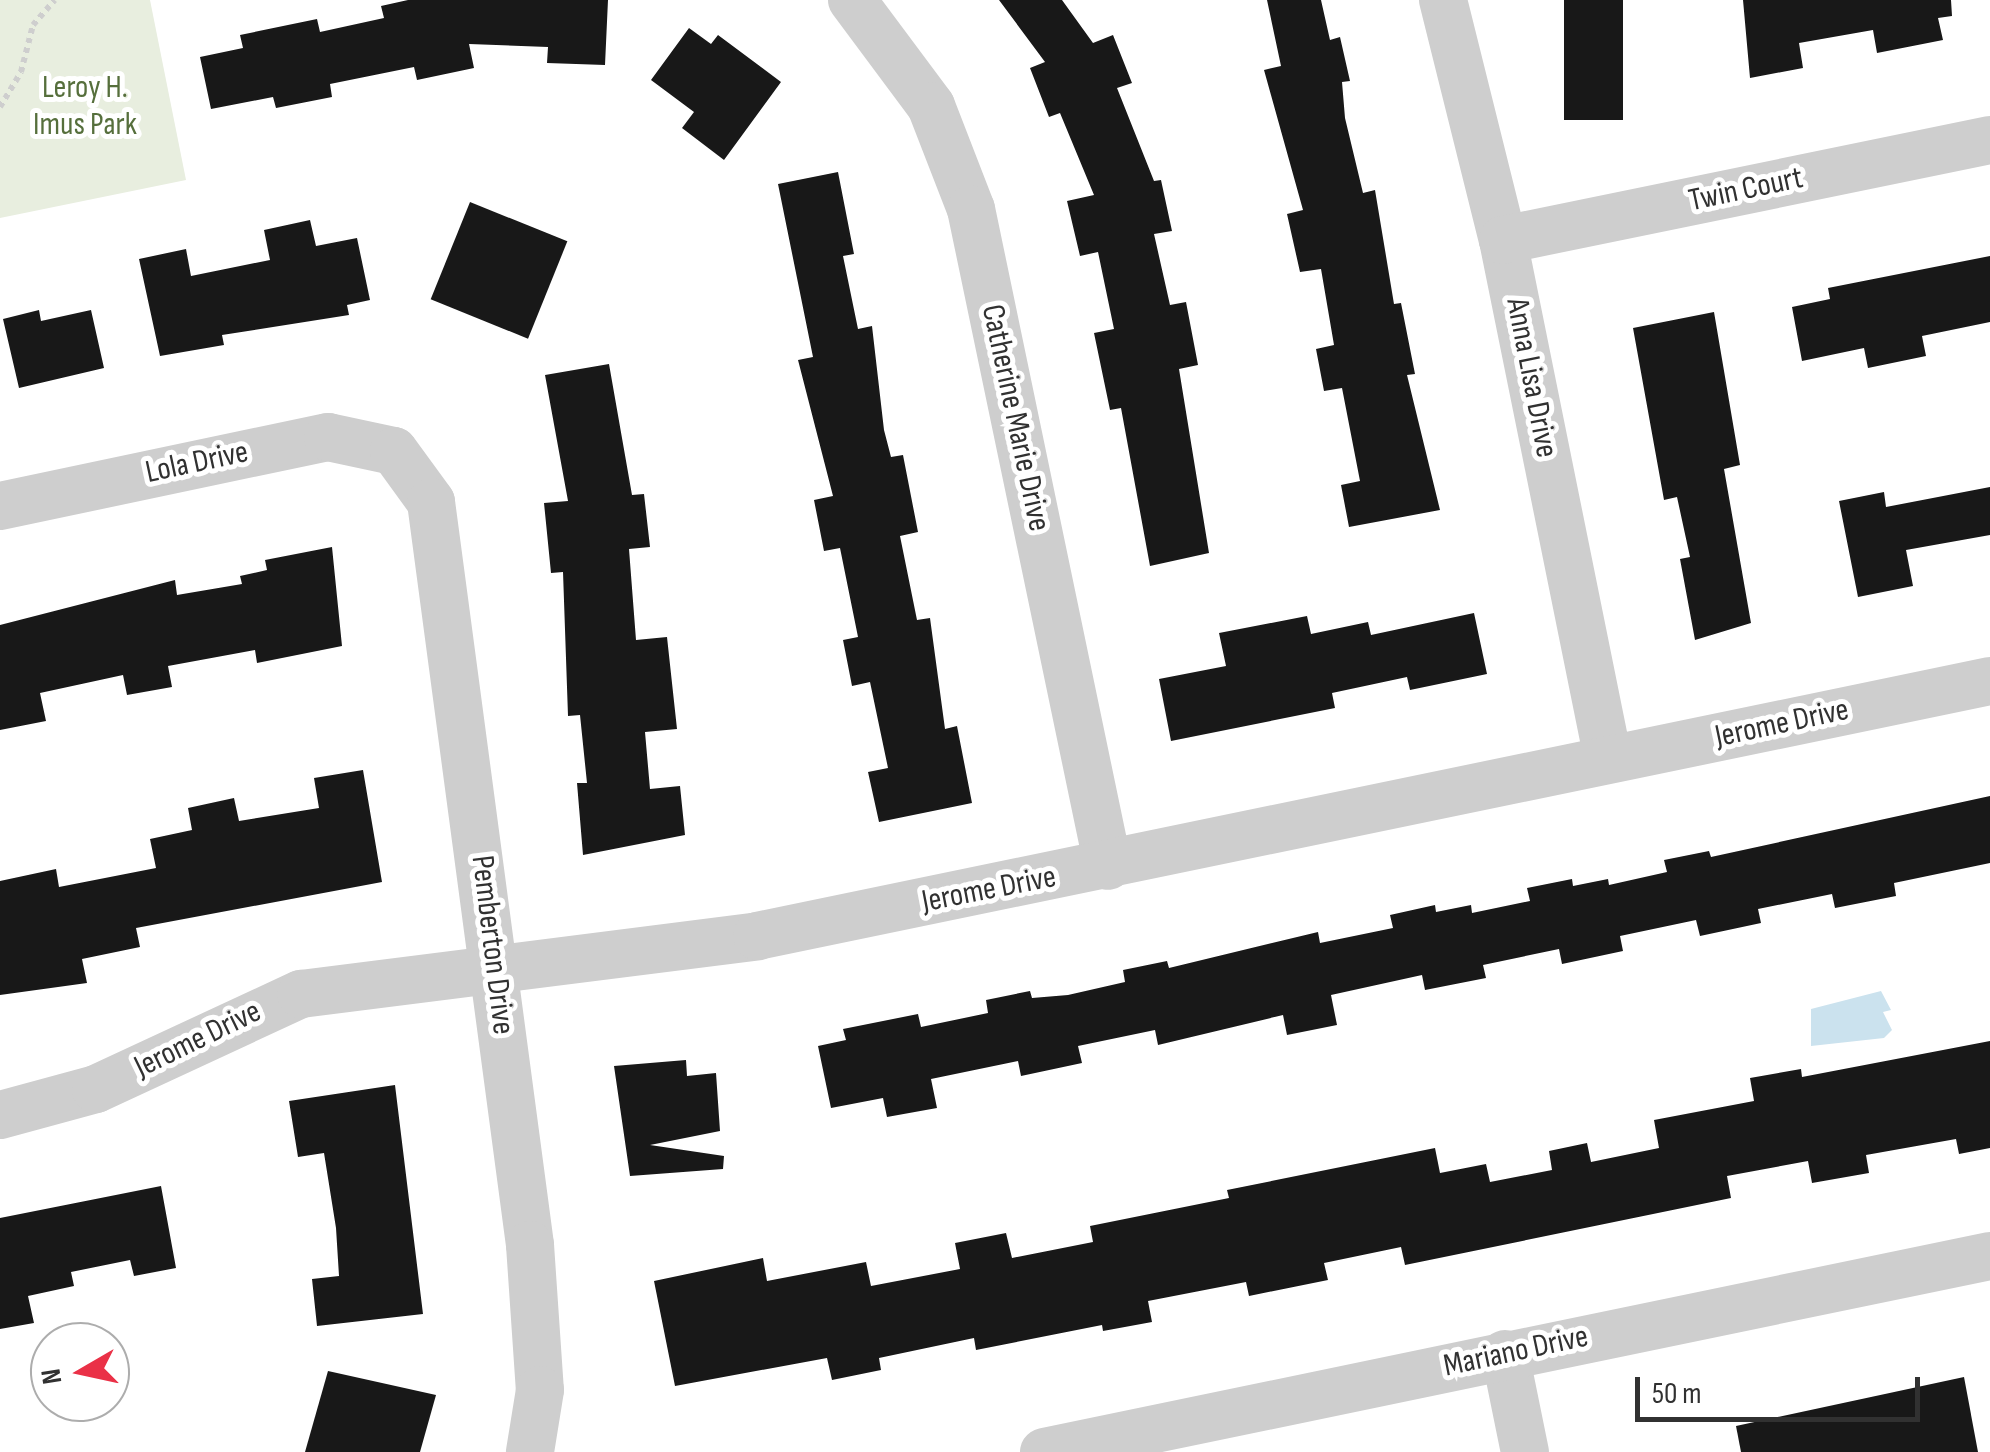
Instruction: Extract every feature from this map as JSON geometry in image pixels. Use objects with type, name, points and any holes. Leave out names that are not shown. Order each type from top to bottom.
[{"type":"street","name":"Catherine Marie Drive","points":[[852,0],[931,106],[972,209],[1108,866]]},
{"type":"street","name":"Anna Lisa Drive","points":[[1443,0],[1502,240],[1608,760]]},
{"type":"street","name":"Twin Court","points":[[1502,240],[1990,140]]},
{"type":"street","name":"Lola Drive","points":[[0,506],[303,440],[356,440],[394,451]]},
{"type":"street","name":"Pemberton Drive","points":[[394,451],[431,502],[440,538],[540,1340],[544,1448]]},
{"type":"street","name":"Jerome Drive","points":[[0,1115],[96,1089],[300,994],[757,936],[1990,681]]},
{"type":"street","name":"Mariano Drive","points":[[1044,1452],[1990,1256]]},
{"type":"street","points":[[1505,1354],[1524,1452]]},
{"type":"path","points":[[0,107],[21,72],[33,24],[55,0]]},
{"type":"green space","name":"Leroy H. Imus Park","points":[[0,0],[150,0],[186,180],[0,218]]},
{"type":"water","points":[[1881,991],[1891,1010],[1883,1012],[1892,1030],[1884,1038],[1811,1046],[1811,1009]]},
{"type":"building","points":[[408,0],[608,0],[605,65],[547,63],[548,47],[469,44],[474,68],[417,80],[414,67],[330,84],[332,97],[276,108],[273,97],[211,109],[200,57],[243,48],[240,35],[317,19],[320,32],[384,18],[381,6]]},
{"type":"building","points":[[999,0],[1062,0],[1093,43],[1113,35],[1132,83],[1117,88],[1154,181],[1161,180],[1172,231],[1154,234],[1170,305],[1186,302],[1198,365],[1179,369],[1209,553],[1150,566],[1121,408],[1110,410],[1094,333],[1114,329],[1098,252],[1080,256],[1067,201],[1094,195],[1060,113],[1049,117],[1030,68],[1045,62]]},
{"type":"building","points":[[1267,0],[1321,0],[1330,40],[1340,37],[1350,81],[1342,82],[1345,118],[1363,193],[1375,190],[1394,304],[1401,303],[1415,374],[1407,375],[1440,510],[1349,527],[1341,485],[1360,481],[1342,388],[1324,391],[1316,349],[1334,345],[1321,269],[1300,272],[1287,214],[1303,210],[1264,70],[1281,66]]},
{"type":"building","points":[[1564,0],[1623,0],[1623,120],[1564,120]]},
{"type":"building","points":[[1743,0],[1951,0],[1952,16],[1938,18],[1943,40],[1877,53],[1873,30],[1799,43],[1803,68],[1750,78]]},
{"type":"building","points":[[689,28],[711,44],[718,35],[781,82],[724,160],[682,128],[694,112],[651,80]]},
{"type":"building","points":[[838,172],[854,254],[843,256],[858,329],[872,326],[884,430],[891,457],[903,455],[918,532],[900,536],[917,620],[930,618],[945,729],[957,726],[972,803],[879,822],[868,772],[888,768],[870,682],[852,686],[843,640],[858,637],[840,548],[824,551],[814,500],[833,496],[798,360],[813,357],[778,184]]},
{"type":"building","points":[[470,202],[567,241],[528,339],[431,299]]},
{"type":"building","points":[[310,220],[316,246],[357,238],[370,300],[347,305],[349,315],[222,335],[224,345],[160,356],[139,259],[186,249],[191,276],[270,260],[264,230]]},
{"type":"building","points":[[1990,256],[1990,322],[1922,336],[1926,356],[1868,368],[1864,348],[1802,361],[1792,307],[1830,299],[1828,288]]},
{"type":"building","points":[[39,310],[41,321],[91,310],[104,368],[19,388],[3,319]]},
{"type":"building","points":[[1714,312],[1740,465],[1724,469],[1751,623],[1695,640],[1680,559],[1690,557],[1677,497],[1664,500],[1633,328]]},
{"type":"building","points":[[609,364],[632,495],[644,494],[650,547],[629,549],[636,640],[667,637],[677,729],[645,732],[650,789],[680,786],[685,835],[583,855],[577,783],[587,783],[580,715],[568,716],[563,572],[551,573],[544,503],[568,501],[545,375]]},
{"type":"building","points":[[1990,487],[1990,535],[1906,550],[1913,586],[1858,597],[1839,501],[1884,492],[1886,507]]},
{"type":"building","points":[[332,547],[342,646],[257,663],[255,650],[168,666],[172,687],[127,695],[123,675],[40,693],[46,721],[0,730],[0,625],[175,580],[177,595],[242,584],[240,576],[267,570],[265,560]]},
{"type":"building","points":[[1474,613],[1487,674],[1410,690],[1407,677],[1332,693],[1335,708],[1171,741],[1159,679],[1226,666],[1219,633],[1307,616],[1311,634],[1368,622],[1371,635]]},
{"type":"building","points":[[363,770],[382,882],[136,928],[140,947],[82,959],[87,983],[0,995],[0,881],[56,869],[59,887],[156,868],[150,839],[192,830],[188,808],[234,798],[239,821],[319,808],[314,778]]},
{"type":"building","points":[[1990,796],[1990,863],[1894,883],[1896,896],[1835,908],[1832,894],[1758,909],[1761,923],[1700,936],[1696,920],[1620,936],[1623,951],[1562,964],[1559,949],[1483,965],[1486,978],[1425,990],[1422,975],[1331,995],[1337,1025],[1287,1035],[1283,1015],[1158,1045],[1155,1030],[1078,1046],[1082,1063],[1021,1076],[1018,1061],[931,1079],[937,1108],[887,1117],[883,1098],[831,1108],[818,1046],[846,1040],[843,1029],[918,1014],[921,1027],[988,1013],[986,1000],[1030,991],[1032,998],[1068,995],[1125,982],[1123,970],[1167,961],[1169,968],[1318,932],[1320,943],[1393,928],[1390,915],[1435,905],[1436,912],[1471,905],[1472,913],[1530,901],[1527,888],[1572,879],[1573,886],[1608,879],[1609,885],[1667,872],[1664,860],[1709,851],[1711,857]]},
{"type":"building","points":[[1990,1041],[1990,1148],[1959,1154],[1956,1139],[1866,1155],[1869,1173],[1812,1183],[1808,1161],[1727,1176],[1731,1198],[1405,1265],[1401,1247],[1324,1263],[1328,1280],[1249,1296],[1246,1282],[1148,1301],[1152,1322],[1103,1331],[1102,1325],[976,1350],[974,1338],[879,1358],[881,1370],[832,1380],[827,1358],[675,1386],[654,1281],[763,1258],[767,1281],[866,1262],[871,1286],[960,1269],[955,1243],[1006,1233],[1012,1258],[1093,1242],[1090,1226],[1229,1198],[1227,1190],[1435,1148],[1440,1173],[1486,1164],[1490,1182],[1552,1170],[1549,1151],[1587,1143],[1591,1162],[1659,1148],[1654,1120],[1754,1101],[1750,1078],[1801,1069],[1802,1077]]},
{"type":"building","points":[[686,1060],[687,1076],[716,1073],[720,1131],[650,1145],[724,1156],[723,1169],[630,1176],[614,1066]]},
{"type":"building","points":[[395,1085],[423,1314],[317,1326],[312,1279],[339,1276],[336,1228],[324,1153],[298,1157],[289,1101]]},
{"type":"building","points":[[161,1186],[176,1268],[134,1276],[130,1260],[71,1272],[74,1286],[28,1296],[34,1322],[0,1329],[0,1218]]},
{"type":"building","points":[[328,1371],[436,1395],[420,1452],[305,1452]]},
{"type":"building","points":[[1964,1377],[1978,1452],[1741,1452],[1736,1426]]}]
